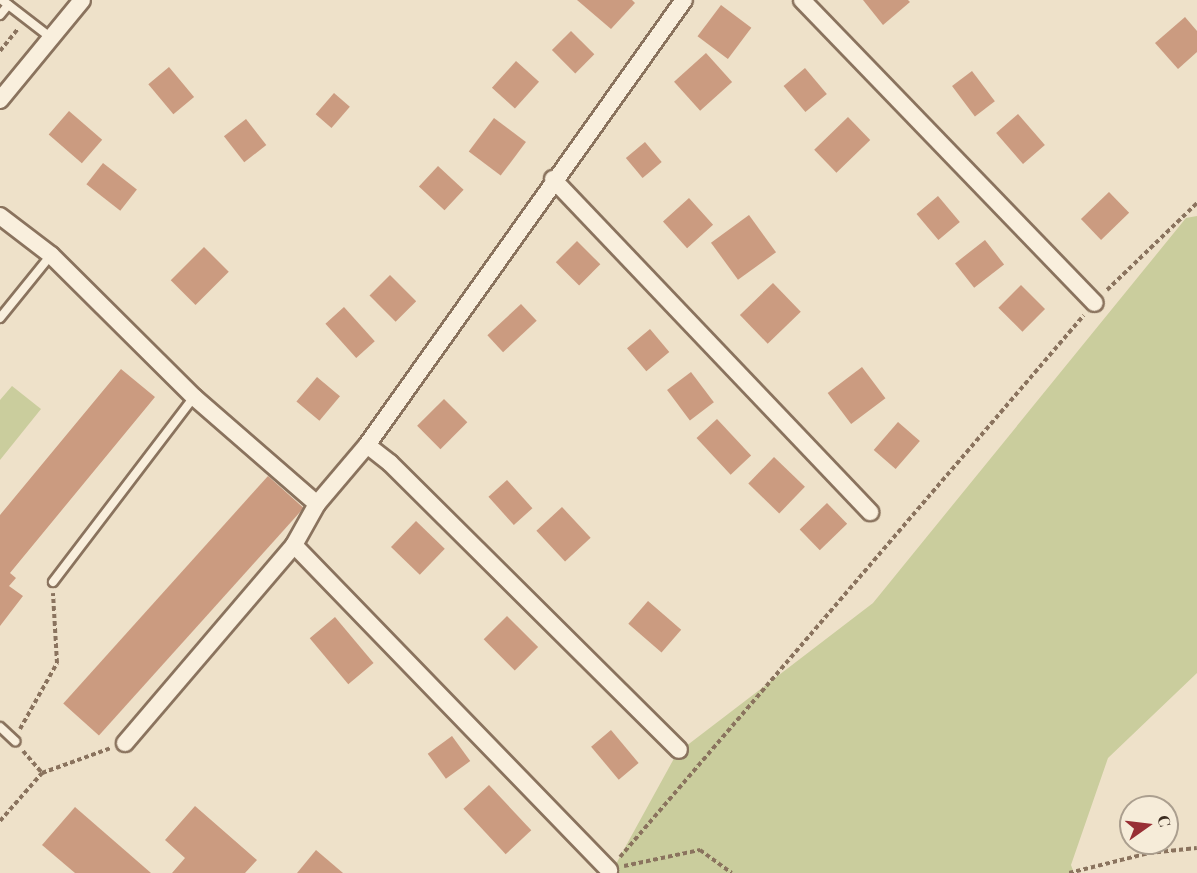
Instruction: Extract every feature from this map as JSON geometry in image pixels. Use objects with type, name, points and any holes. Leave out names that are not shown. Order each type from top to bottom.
[{"type":"street","points":[[0,100],[82,0]]},
{"type":"street","points":[[125,742],[294,545],[318,504],[367,445],[553,179],[684,0]]},
{"type":"street","points":[[802,0],[1095,303]]},
{"type":"street","points":[[553,179],[870,512]]},
{"type":"street","points":[[0,216],[51,255],[194,397],[318,504]]},
{"type":"street","points":[[367,445],[390,463],[679,750]]},
{"type":"street","points":[[294,545],[609,870]]},
{"type":"lane","points":[[0,15],[5,3],[50,37]]},
{"type":"lane","points":[[0,318],[51,255]]},
{"type":"lane","points":[[53,582],[194,397]]},
{"type":"lane","points":[[0,727],[15,741]]},
{"type":"path","points":[[0,51],[26,19]]},
{"type":"path","points":[[609,870],[1095,303],[1197,203]]},
{"type":"path","points":[[42,773],[15,741],[57,663],[53,582]]},
{"type":"path","points":[[0,821],[42,773],[125,742]]},
{"type":"path","points":[[1069,873],[1149,853],[1197,848]]},
{"type":"path","points":[[609,870],[699,850],[732,873]]},
{"type":"green space","points":[[1197,216],[1197,673],[1108,758],[1071,865],[1074,873],[611,873],[677,753],[873,603],[1186,218]]},
{"type":"green space","points":[[12,386],[41,409],[0,460],[0,400]]},
{"type":"building","points":[[577,0],[632,0],[635,3],[611,29]]},
{"type":"building","points":[[863,0],[908,0],[910,2],[883,25]]},
{"type":"building","points":[[721,5],[751,28],[728,59],[698,36]]},
{"type":"building","points":[[1185,17],[1197,31],[1197,52],[1178,69],[1155,43]]},
{"type":"building","points":[[571,31],[594,54],[575,73],[552,50]]},
{"type":"building","points":[[706,53],[732,82],[700,111],[674,82]]},
{"type":"building","points":[[516,61],[539,82],[515,108],[492,88]]},
{"type":"building","points":[[169,67],[194,97],[173,114],[148,84]]},
{"type":"building","points":[[805,68],[827,94],[805,112],[784,86]]},
{"type":"building","points":[[972,71],[995,101],[975,116],[952,86]]},
{"type":"building","points":[[334,93],[350,107],[331,128],[316,114]]},
{"type":"building","points":[[69,111],[102,140],[82,163],[49,134]]},
{"type":"building","points":[[1018,114],[1045,145],[1023,164],[996,133]]},
{"type":"building","points":[[848,117],[870,140],[836,173],[814,150]]},
{"type":"building","points":[[494,118],[526,142],[501,176],[469,152]]},
{"type":"building","points":[[246,119],[266,145],[244,162],[224,136]]},
{"type":"building","points":[[645,142],[662,162],[643,178],[626,158]]},
{"type":"building","points":[[103,163],[137,189],[120,211],[86,184]]},
{"type":"building","points":[[438,166],[464,190],[445,210],[419,186]]},
{"type":"building","points":[[1109,192],[1129,213],[1101,240],[1081,219]]},
{"type":"building","points":[[938,196],[960,222],[938,240],[917,214]]},
{"type":"building","points":[[689,198],[713,225],[687,248],[663,221]]},
{"type":"building","points":[[749,215],[776,252],[738,280],[711,243]]},
{"type":"building","points":[[985,240],[1004,264],[974,288],[955,263]]},
{"type":"building","points":[[577,241],[600,264],[579,286],[556,262]]},
{"type":"building","points":[[204,247],[229,272],[196,305],[171,280]]},
{"type":"building","points":[[390,275],[416,301],[396,322],[369,296]]},
{"type":"building","points":[[773,283],[801,312],[768,344],[740,315]]},
{"type":"building","points":[[1021,285],[1045,309],[1022,332],[998,308]]},
{"type":"building","points":[[521,304],[537,321],[503,352],[487,335]]},
{"type":"building","points":[[344,307],[375,341],[356,358],[325,324]]},
{"type":"building","points":[[650,329],[669,352],[646,371],[627,348]]},
{"type":"building","points":[[862,367],[885,398],[851,424],[828,393]]},
{"type":"building","points":[[121,369],[155,397],[10,573],[16,578],[9,586],[23,596],[0,626],[0,515]]},
{"type":"building","points":[[691,372],[714,402],[690,420],[667,390]]},
{"type":"building","points":[[317,377],[340,396],[319,421],[296,402]]},
{"type":"building","points":[[444,399],[467,422],[440,449],[417,426]]},
{"type":"building","points":[[717,419],[751,456],[731,475],[697,438]]},
{"type":"building","points":[[898,422],[920,441],[896,469],[874,450]]},
{"type":"building","points":[[774,457],[805,487],[779,513],[748,484]]},
{"type":"building","points":[[268,476],[304,508],[99,736],[63,703]]},
{"type":"building","points":[[507,480],[532,508],[514,525],[488,497]]},
{"type":"building","points":[[827,503],[847,524],[820,550],[800,529]]},
{"type":"building","points":[[562,507],[591,538],[565,562],[536,531]]},
{"type":"building","points":[[416,521],[445,549],[420,575],[391,547]]},
{"type":"building","points":[[648,601],[681,630],[662,653],[628,624]]},
{"type":"building","points":[[507,616],[538,647],[515,670],[484,639]]},
{"type":"building","points":[[335,617],[374,663],[348,684],[310,638]]},
{"type":"building","points":[[611,730],[639,763],[619,780],[591,747]]},
{"type":"building","points":[[452,736],[470,761],[446,779],[428,754]]},
{"type":"building","points":[[489,785],[531,830],[506,854],[463,809]]},
{"type":"building","points":[[195,806],[257,860],[245,873],[172,873],[185,858],[165,840]]},
{"type":"building","points":[[75,807],[151,873],[75,873],[42,845]]},
{"type":"building","points":[[316,850],[343,873],[297,873]]}]
